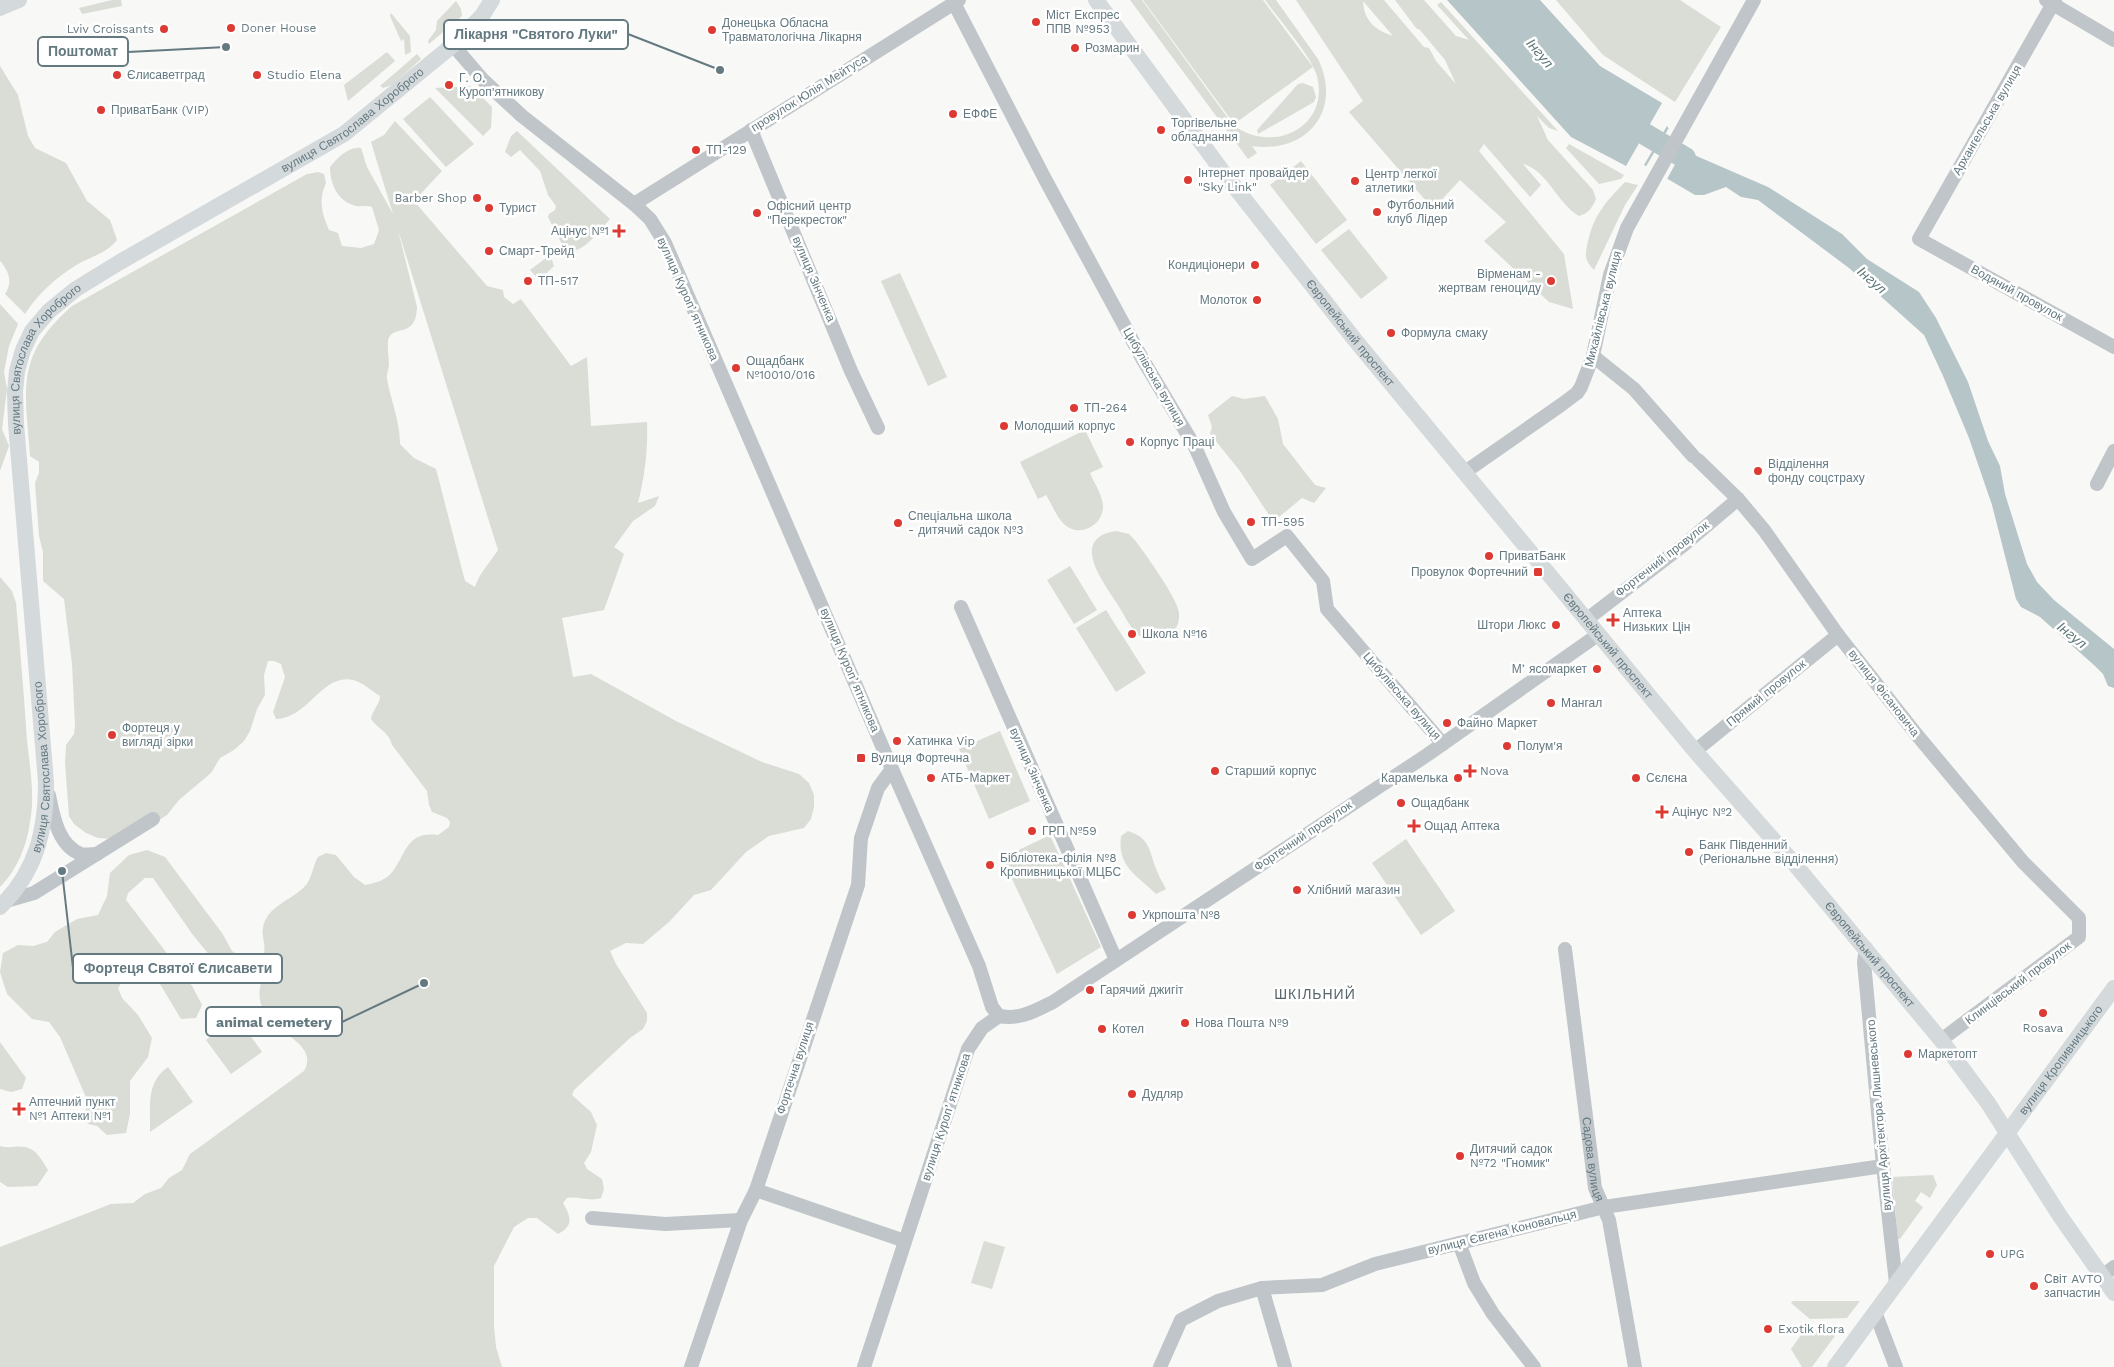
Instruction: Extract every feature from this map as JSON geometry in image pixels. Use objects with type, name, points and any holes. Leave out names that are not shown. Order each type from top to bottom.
[{"type":"main road","points":[[0,8],[19,0]]},
{"type":"main road","points":[[484,8],[492,0]]},
{"type":"main road","points":[[484,8],[505,0]]},
{"type":"main road","name":"Європейський проспект","points":[[1096,0],[1223,172],[1356,340],[1695,751],[1866,948],[1941,1040],[2108,1272],[2114,1293]]},
{"type":"main road","name":"вулиця Святослава Хороброго","points":[[3,904],[21,882],[40,841],[45,818],[46,782],[16,424],[15,392],[17,371],[23,350],[32,331],[49,311],[76,289],[344,134],[453,45],[484,8]]},
{"type":"main road","name":"вулиця Кропивницького","points":[[2007,1132],[2114,988]]},
{"type":"main road","points":[[1835,1367],[2007,1132]]},
{"type":"street","name":"Михайлівська вулиця","points":[[1465,472],[1576,393],[1581,387],[1592,356],[1617,251],[1648,188],[1754,0]]},
{"type":"street","points":[[2051,1],[2114,40]]},
{"type":"street","name":"Архангельська вулиця","points":[[1919,239],[2051,1]]},
{"type":"street","name":"провулок Юлія Мейтуса","points":[[634,204],[957,2]]},
{"type":"street","name":"Цибулівська вулиця","points":[[957,2],[1054,196],[1143,360],[1196,447],[1224,512],[1252,558],[1287,536],[1323,581],[1327,609],[1443,744]]},
{"type":"street","name":"вулиця Куропʼятникова","points":[[453,45],[483,80],[522,116],[634,204],[650,219],[665,243],[892,769],[976,958],[992,1007],[999,1016],[982,1028],[968,1049],[864,1367]]},
{"type":"street","name":"вулиця Зінченка","points":[[751,130],[852,371],[878,428]]},
{"type":"street","name":"Водяний провулок","points":[[1919,239],[2114,347]]},
{"type":"street","name":"вулиця Фісановича","points":[[1592,356],[1634,389],[1696,458],[1738,499],[1764,530],[1838,635],[1917,735],[2023,862],[2079,918]]},
{"type":"street","points":[[2097,484],[2114,452]]},
{"type":"street","name":"Фортечний провулок","points":[[1586,620],[1685,544],[1738,499]]},
{"type":"street","name":"вулиця Зінченка","points":[[961,607],[1116,960]]},
{"type":"street","name":"Фортечний провулок","points":[[999,1016],[1009,1018],[1028,1014],[1053,1002],[1443,744],[1599,634]]},
{"type":"street","name":"Прямий провулок","points":[[1695,751],[1838,635]]},
{"type":"street","name":"Фортечна вулиця","points":[[691,1367],[741,1220],[756,1190],[858,885],[861,838],[878,788],[892,769]]},
{"type":"street","points":[[46,782],[56,823],[69,847],[82,854],[98,854]]},
{"type":"street","points":[[3,904],[34,893],[153,819]]},
{"type":"street","name":"Клинцівський провулок","points":[[1941,1040],[2079,937],[2079,918]]},
{"type":"street","name":"вулиця Архітектора Лишневського","points":[[1866,948],[1864,962],[1896,1283]]},
{"type":"street","name":"Садова вулиця","points":[[1565,949],[1595,1188],[1608,1220],[1635,1367]]},
{"type":"street","name":"вулиця Євгена Коновальця","points":[[1160,1367],[1182,1320],[1218,1301],[1262,1288],[1322,1285],[1375,1264],[1604,1207],[1883,1166]]},
{"type":"street","points":[[756,1190],[906,1241]]},
{"type":"street","points":[[592,1218],[665,1224],[741,1220]]},
{"type":"street","points":[[1459,1243],[1474,1283],[1493,1314],[1534,1367]]},
{"type":"street","points":[[1262,1288],[1285,1367]]},
{"type":"street","points":[[1875,1312],[1896,1367]]},
{"type":"shaded area","points":[[112,0],[121,0],[122,6],[82,14],[79,8]]},
{"type":"shaded area","points":[[1130,0],[1142,0],[1233,125],[1249,134],[1265,137],[1281,136],[1295,131],[1307,122],[1315,109],[1319,94],[1314,68],[1294,37],[1265,0],[1276,0],[1318,59],[1325,78],[1326,95],[1323,111],[1315,125],[1304,135],[1289,143],[1272,147],[1252,146],[1257,153],[1248,159]]},
{"type":"shaded area","points":[[1143,0],[1263,0],[1313,67],[1234,124]]},
{"type":"shaded area","points":[[1296,0],[1384,0],[1424,47],[1429,48],[1436,61],[1456,84],[1445,60],[1420,30],[1416,28],[1395,0],[1424,0],[1456,36],[1469,40],[1437,5],[1441,2],[1558,131],[1549,128],[1537,116],[1548,140],[1593,190],[1596,199],[1593,205],[1587,212],[1579,216],[1565,204],[1545,179],[1531,167],[1523,164],[1541,185],[1530,197],[1484,144],[1479,151],[1564,254],[1573,309],[1549,302],[1484,241],[1506,222],[1460,180],[1433,209],[1349,112],[1363,101]],"holes":[[[1363,1],[1393,36],[1381,31],[1372,24],[1366,14]]]},
{"type":"shaded area","points":[[1556,0],[1680,0],[1721,27],[1675,102],[1603,55]]},
{"type":"shaded area","points":[[456,1],[461,9],[462,16],[429,44],[428,41],[436,30],[437,21]]},
{"type":"shaded area","points":[[391,13],[410,36],[411,52],[405,55],[404,39],[401,41],[390,16]]},
{"type":"shaded area","points":[[387,52],[395,61],[348,101],[344,85]]},
{"type":"shaded area","points":[[417,54],[421,59],[392,85],[383,88],[380,86]]},
{"type":"shaded area","points":[[0,66],[18,95],[28,136],[35,148],[66,163],[87,201],[110,220],[117,240],[107,249],[60,276],[47,287],[25,314],[5,294],[9,285],[9,277],[0,261]]},
{"type":"shaded area","points":[[1303,83],[1313,87],[1316,97],[1314,102],[1258,134],[1257,130],[1298,84]]},
{"type":"shaded area","points":[[471,86],[492,107],[491,128],[483,136],[435,88]]},
{"type":"shaded area","points":[[430,97],[474,144],[446,167],[403,119]]},
{"type":"shaded area","points":[[395,121],[442,171],[414,201],[487,286],[503,290],[504,297],[513,304],[521,299],[571,366],[587,357],[591,426],[647,422],[646,462],[638,503],[659,496],[655,506],[633,521],[614,547],[624,554],[604,610],[562,618],[573,677],[591,674],[676,721],[762,762],[799,774],[809,783],[814,795],[811,819],[804,828],[769,836],[746,852],[711,890],[694,895],[669,922],[643,944],[626,943],[610,951],[616,964],[647,1013],[647,1021],[643,1029],[630,1038],[574,1090],[572,1095],[591,1112],[597,1125],[591,1152],[584,1163],[587,1169],[602,1179],[604,1189],[601,1198],[597,1199],[567,1198],[563,1203],[570,1221],[567,1228],[558,1234],[537,1218],[528,1218],[514,1227],[494,1266],[494,1326],[496,1347],[502,1367],[0,1367],[0,1247],[111,1204],[133,1203],[145,1194],[161,1188],[169,1178],[182,1170],[190,1154],[304,1071],[307,1059],[303,1048],[271,1019],[262,1007],[259,992],[265,972],[284,972],[264,954],[263,931],[265,920],[269,914],[306,885],[318,857],[326,853],[336,855],[354,877],[365,885],[373,883],[384,879],[390,874],[409,844],[414,840],[420,836],[438,835],[449,827],[450,822],[447,818],[432,812],[427,791],[392,745],[386,734],[371,719],[380,696],[356,681],[342,680],[324,689],[298,712],[288,717],[276,719],[273,712],[285,677],[281,664],[268,661],[264,675],[265,695],[244,741],[234,750],[220,758],[211,773],[179,800],[167,815],[150,826],[112,839],[98,838],[86,833],[74,824],[69,816],[65,763],[66,745],[74,734],[75,725],[72,664],[64,599],[43,581],[43,552],[39,536],[35,483],[39,473],[39,462],[30,456],[26,410],[26,391],[32,357],[54,324],[72,306],[307,174],[318,172],[324,174],[326,183],[322,201],[324,218],[329,230],[338,233],[342,246],[361,248],[374,244],[379,230],[372,207],[356,206],[344,201],[333,186],[330,167],[348,151],[361,148],[367,167],[393,214],[371,142],[384,135]],"holes":[[[398,230],[498,550],[475,587],[465,581],[436,469],[414,458],[400,444],[397,419],[387,379],[389,364],[388,341],[394,333],[413,324],[417,307]]]},
{"type":"shaded area","points":[[517,131],[610,219],[584,246],[572,251],[565,250],[548,217],[555,210],[556,206],[548,195],[540,171],[520,150],[511,157],[505,152],[511,136]]},
{"type":"shaded area","points":[[1569,144],[1624,175],[1621,179],[1599,184],[1566,148]]},
{"type":"shaded area","points":[[1301,161],[1347,220],[1316,244],[1270,185]]},
{"type":"shaded area","points":[[1625,182],[1638,185],[1625,205],[1594,270],[1586,257],[1591,231],[1602,209]]},
{"type":"shaded area","points":[[1349,229],[1388,278],[1361,299],[1321,250]]},
{"type":"shaded area","points":[[546,258],[552,260],[554,266],[539,280],[530,270]]},
{"type":"shaded area","points":[[900,273],[947,377],[928,386],[881,281]]},
{"type":"shaded area","points":[[0,304],[18,324],[9,346],[4,372],[7,389],[2,429],[9,446],[0,471]]},
{"type":"shaded area","points":[[1232,396],[1244,399],[1265,396],[1278,419],[1283,444],[1315,485],[1326,488],[1314,503],[1302,498],[1279,517],[1269,515],[1240,471],[1210,434],[1212,427],[1208,415]]},
{"type":"shaded area","points":[[1085,430],[1103,467],[1090,473],[1100,493],[1103,505],[1100,518],[1095,524],[1084,530],[1077,530],[1071,529],[1062,522],[1046,495],[1038,499],[1020,462]]},
{"type":"shaded area","points":[[1116,531],[1129,534],[1134,539],[1173,597],[1179,613],[1178,624],[1172,634],[1165,638],[1149,640],[1136,633],[1098,572],[1092,551],[1094,542],[1102,535]]},
{"type":"shaded area","points":[[1070,566],[1097,610],[1074,624],[1047,580]]},
{"type":"shaded area","points":[[0,577],[12,591],[16,603],[32,782],[32,802],[29,831],[24,848],[16,865],[0,887]]},
{"type":"shaded area","points":[[1106,610],[1146,673],[1116,692],[1076,628]]},
{"type":"shaded area","points":[[1000,731],[1030,801],[989,819],[959,749]]},
{"type":"shaded area","points":[[1128,831],[1136,834],[1148,846],[1166,889],[1156,894],[1125,863],[1122,855],[1121,836]]},
{"type":"shaded area","points":[[1050,835],[1101,947],[1057,974],[1002,858]]},
{"type":"shaded area","points":[[1406,839],[1455,911],[1421,935],[1372,863]]},
{"type":"shaded area","points":[[147,850],[165,857],[222,933],[232,951],[245,959],[247,978],[242,983],[233,984],[193,935],[153,878],[145,878],[128,893],[126,900],[192,986],[202,1005],[196,1018],[181,1019],[151,969],[143,968],[122,982],[118,988],[122,998],[138,1015],[152,1038],[148,1057],[130,1081],[130,1114],[126,1133],[107,1135],[97,1126],[88,1124],[84,1115],[88,1102],[60,1037],[49,1022],[32,1019],[7,994],[0,972],[3,953],[18,945],[33,946],[47,942],[55,932],[77,919],[98,915],[107,896],[110,873],[129,855]]},
{"type":"shaded area","points":[[237,1017],[262,1052],[231,1074],[206,1040]]},
{"type":"shaded area","points":[[0,1042],[26,1078],[22,1089],[11,1092],[0,1089]]},
{"type":"shaded area","points":[[168,1067],[193,1102],[150,1132],[152,1088],[161,1073]]},
{"type":"shaded area","points":[[0,1146],[25,1147],[36,1153],[48,1170],[37,1186],[8,1187],[0,1182]]},
{"type":"shaded area","points":[[1933,1175],[1937,1185],[1930,1198],[1921,1192],[1915,1201],[1923,1207],[1900,1239],[1898,1239],[1892,1177]]},
{"type":"shaded area","points":[[984,1241],[1005,1247],[992,1289],[971,1283]]},
{"type":"shaded area","points":[[1793,1301],[1860,1301],[1847,1318],[1810,1319],[1791,1303]]},
{"type":"shaded area","points":[[1832,1329],[1837,1333],[1812,1367],[1802,1367],[1791,1349],[1801,1335]]},
{"type":"water","points":[[1447,0],[1540,0],[1600,66],[1662,103],[1626,166],[1571,137]]},
{"type":"water","points":[[1667,126],[1685,151],[1768,187],[1842,234],[1867,259],[1919,292],[1936,318],[1968,382],[1988,441],[2000,466],[2005,494],[2027,564],[2037,582],[2054,600],[2114,649],[2114,688],[2108,686],[2103,674],[2095,666],[2040,617],[2021,607],[2016,599],[1992,505],[1969,438],[1924,335],[1849,268],[1758,200],[1741,197],[1726,187],[1704,195],[1695,195],[1644,165]]},
{"type":"pier","points":[[1670,126],[1685,146],[1666,181],[1645,168]]},
{"type":"waterway","name":"Інгул","points":[[1618,118],[1685,158]]},
{"type":"place","name":"Міст Експрес ППВ №953","points":[[1036,22]]},
{"type":"place","name":"Doner House","points":[[231,28]]},
{"type":"place","name":"Lviv Croissants","points":[[164,29]]},
{"type":"place","name":"Донецька Обласна Травматологічна Лікарня","points":[[712,30]]},
{"type":"place","name":"Поштомат","points":[[226,47]]},
{"type":"place","name":"Розмарин","points":[[1075,48]]},
{"type":"place","name":"Лікарня \"Святого Луки\"","points":[[720,70]]},
{"type":"place","name":"Єлисаветград","points":[[117,75]]},
{"type":"place","name":"Studio Elena","points":[[257,75]]},
{"type":"place","name":"Г. О. Куроп'ятникову","points":[[449,85]]},
{"type":"place","name":"ПриватБанк (VIP)","points":[[101,110]]},
{"type":"place","name":"ЕФФЕ","points":[[953,114]]},
{"type":"place","name":"Торгівельне обладнання","points":[[1161,130]]},
{"type":"place","name":"ТП-129","points":[[696,150]]},
{"type":"place","name":"Інтернет провайдер \"Sky Link\"","points":[[1188,180]]},
{"type":"place","name":"Центр легкої атлетики","points":[[1355,181]]},
{"type":"place","name":"Barber Shop","points":[[477,198]]},
{"type":"place","name":"Турист","points":[[489,208]]},
{"type":"place","name":"Футбольний клуб Лідер","points":[[1377,212]]},
{"type":"place","name":"Офісний центр \"Перекресток\"","points":[[757,213]]},
{"type":"place","name":"Ацінус №1","points":[[619,231]]},
{"type":"place","name":"Смарт-Трейд","points":[[489,251]]},
{"type":"place","name":"Кондиціонери","points":[[1255,265]]},
{"type":"place","name":"ТП-517","points":[[528,281]]},
{"type":"place","name":"Вірменам - жертвам геноциду","points":[[1551,281]]},
{"type":"place","name":"Молоток","points":[[1257,300]]},
{"type":"place","name":"Формула смаку","points":[[1391,333]]},
{"type":"place","name":"Ощадбанк №10010/016","points":[[736,368]]},
{"type":"place","name":"ТП-264","points":[[1074,408]]},
{"type":"place","name":"Молодший корпус","points":[[1004,426]]},
{"type":"place","name":"Корпус Праці","points":[[1130,442]]},
{"type":"place","name":"Відділення фонду соцстраху","points":[[1758,471]]},
{"type":"place","name":"ТП-595","points":[[1251,522]]},
{"type":"place","name":"Спеціальна школа - дитячий садок №3","points":[[898,523]]},
{"type":"place","name":"ПриватБанк","points":[[1489,556]]},
{"type":"place","name":"Провулок Фортечний","points":[[1538,572]]},
{"type":"place","name":"Аптека Низьких Цін","points":[[1613,620]]},
{"type":"place","name":"Штори Люкс","points":[[1556,625]]},
{"type":"place","name":"Школа №16","points":[[1132,634]]},
{"type":"place","name":"Мʼясомаркет","points":[[1597,669]]},
{"type":"place","name":"Мангал","points":[[1551,703]]},
{"type":"place","name":"Файно Маркет","points":[[1447,723]]},
{"type":"place","name":"Фортеця у вигляді зірки","points":[[112,735]]},
{"type":"place","name":"Хатинка Vip","points":[[897,741]]},
{"type":"place","name":"Полум'я","points":[[1507,746]]},
{"type":"place","name":"Вулиця Фортечна","points":[[861,758]]},
{"type":"place","name":"Старший корпус","points":[[1215,771]]},
{"type":"place","name":"Nova","points":[[1470,771]]},
{"type":"place","name":"АТБ-Маркет","points":[[931,778]]},
{"type":"place","name":"Карамелька","points":[[1458,778]]},
{"type":"place","name":"Сєлєна","points":[[1636,778]]},
{"type":"place","name":"Ощадбанк","points":[[1401,803]]},
{"type":"place","name":"Ацінус №2","points":[[1662,812]]},
{"type":"place","name":"Ощад Аптека","points":[[1414,826]]},
{"type":"place","name":"ГРП №59","points":[[1032,831]]},
{"type":"place","name":"Банк Південний (Регіональне відділення)","points":[[1689,852]]},
{"type":"place","name":"Бібліотека-філія №8 Кропивницької МЦБС","points":[[990,865]]},
{"type":"place","name":"Фортеця Святої Єлисавети","points":[[62,871]]},
{"type":"place","name":"Хлібний магазин","points":[[1297,890]]},
{"type":"place","name":"Укрпошта №8","points":[[1132,915]]},
{"type":"place","name":"animal cemetery","points":[[424,983]]},
{"type":"place","name":"Гарячий джигіт","points":[[1090,990]]},
{"type":"place","name":"Rosava","points":[[2043,1013]]},
{"type":"place","name":"Нова Пошта №9","points":[[1185,1023]]},
{"type":"place","name":"Котел","points":[[1102,1029]]},
{"type":"place","name":"Маркетопт","points":[[1908,1054]]},
{"type":"place","name":"Дудляр","points":[[1132,1094]]},
{"type":"place","name":"Аптечний пункт №1 Аптеки №1","points":[[19,1109]]},
{"type":"place","name":"Дитячий садок №72 \"Гномик\"","points":[[1460,1156]]},
{"type":"place","name":"UPG","points":[[1990,1254]]},
{"type":"place","name":"Світ AVTO запчастин","points":[[2034,1286]]},
{"type":"place","name":"Exotik flora","points":[[1768,1329]]},
{"type":"district","name":"ШКІЛЬНИЙ","points":[[1315,994]]}]
